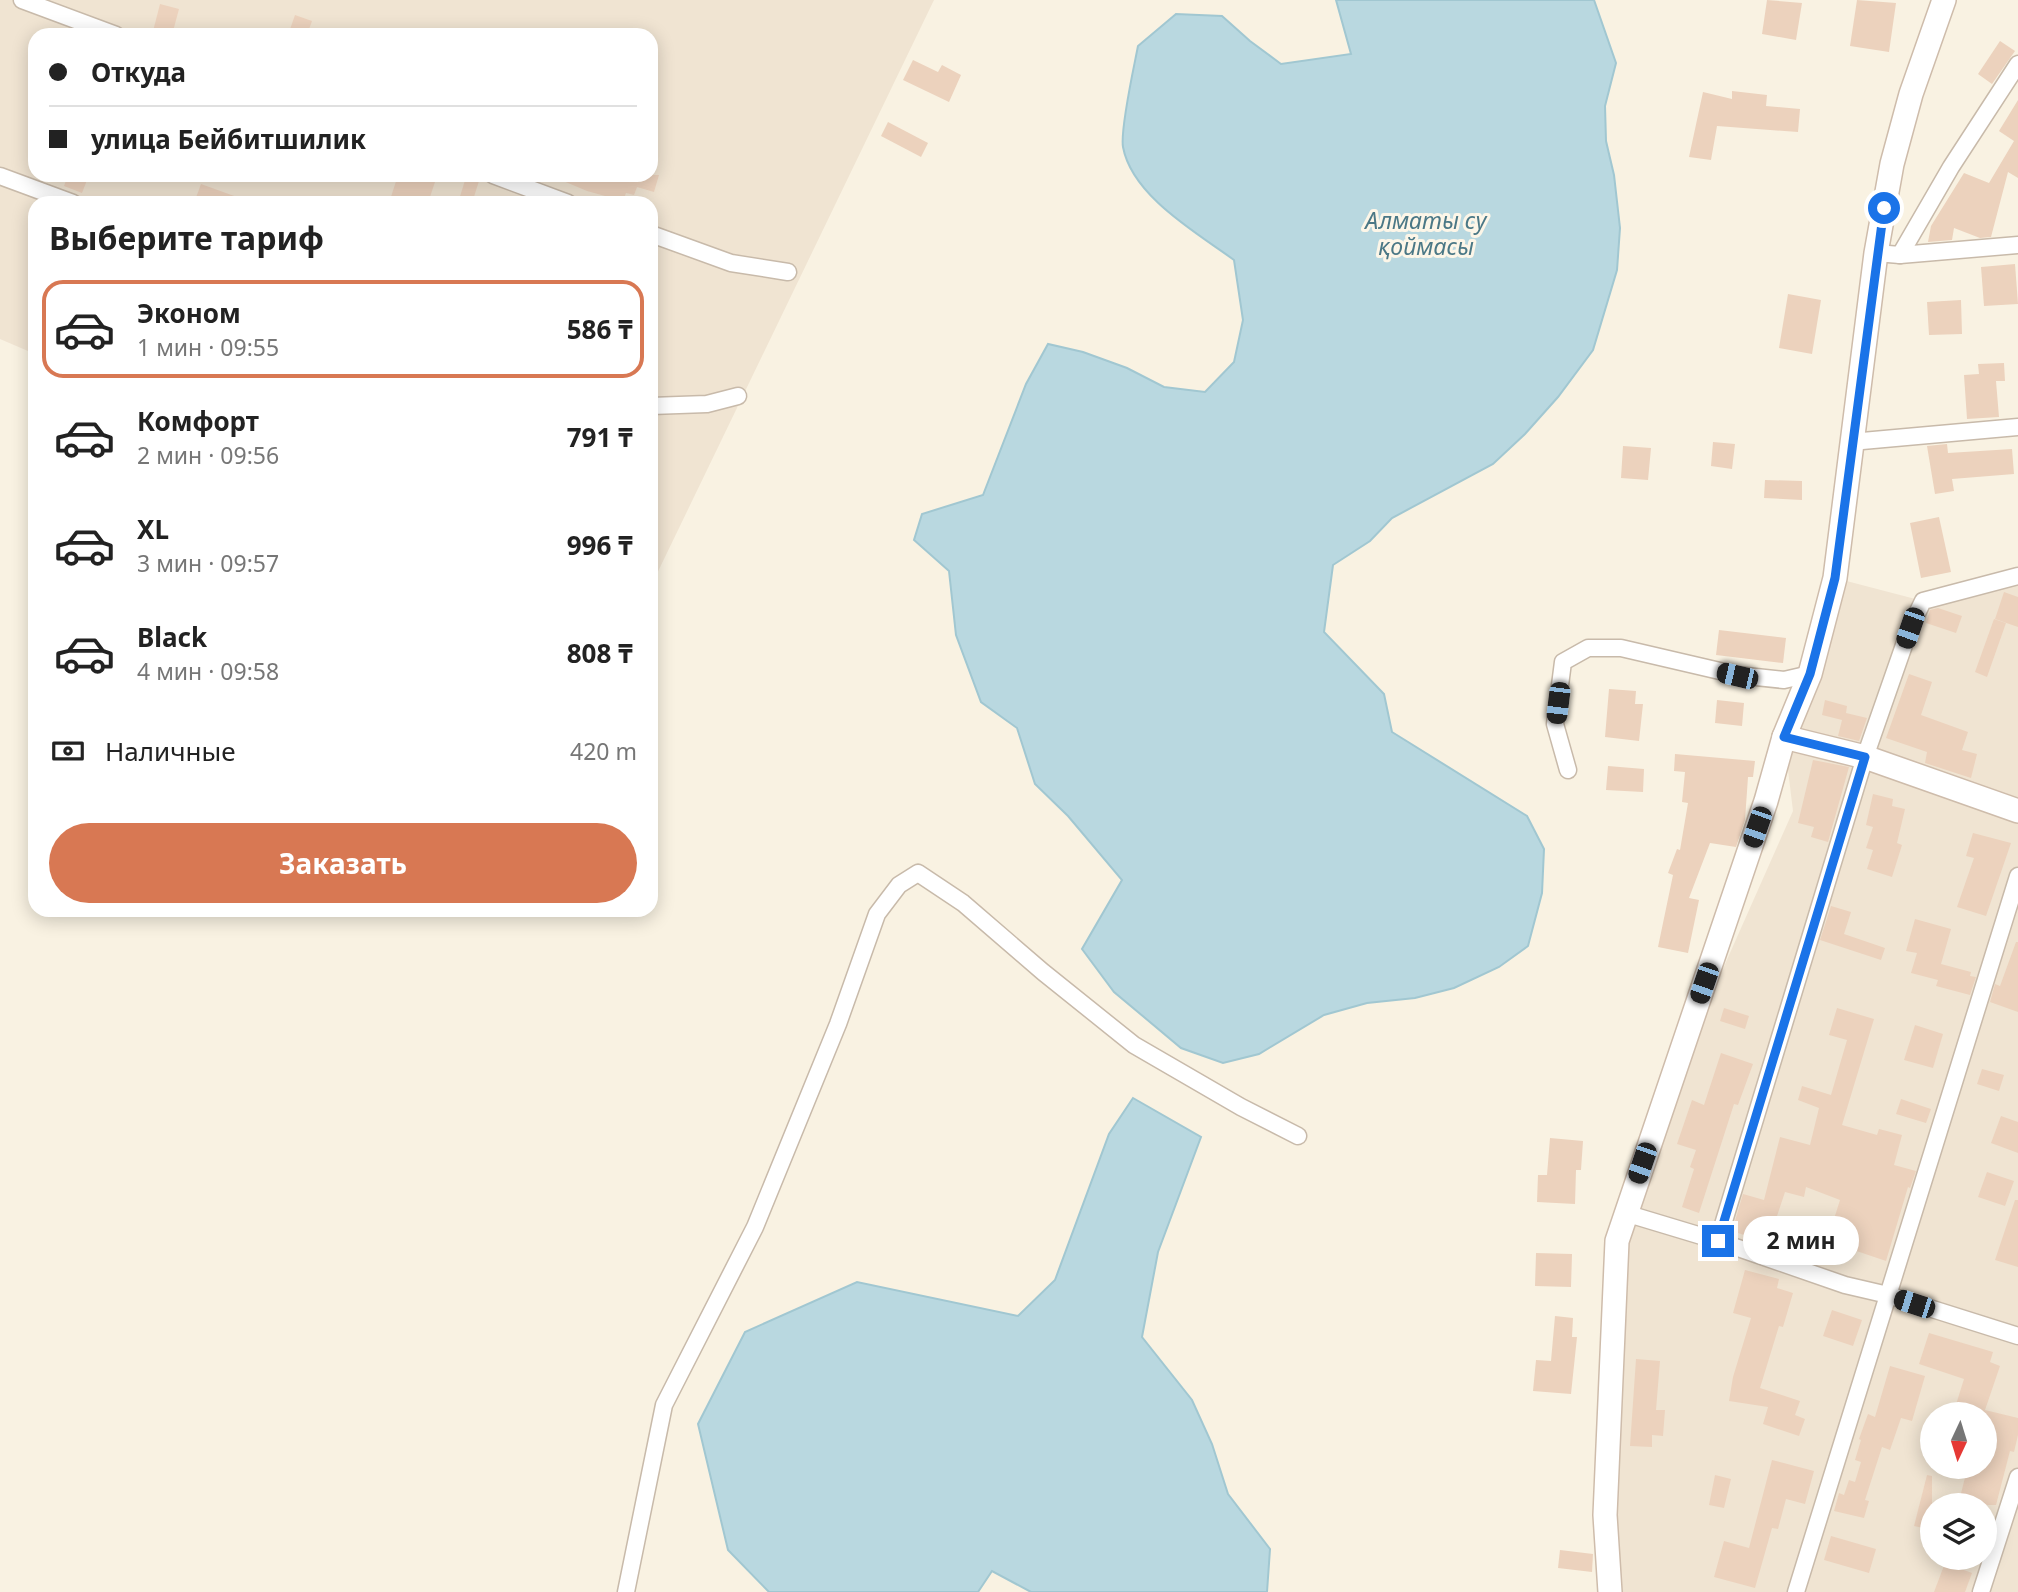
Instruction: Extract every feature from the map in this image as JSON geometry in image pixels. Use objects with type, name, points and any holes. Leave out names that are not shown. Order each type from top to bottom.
[{"type":"street","points":[[22,0],[97,28]]},
{"type":"street","points":[[1610,1592],[1605,1515],[1617,1241],[1766,802],[1784,737],[1810,674],[1835,578],[1876,253],[1892,164],[1911,94],[1944,0]]},
{"type":"street","points":[[1900,255],[1951,167],[2011,89],[2018,64]]},
{"type":"street","points":[[0,176],[55,196]]},
{"type":"street","points":[[512,182],[549,196]]},
{"type":"street","points":[[658,237],[731,263],[788,272]]},
{"type":"street","points":[[1876,253],[1900,255],[2018,246]]},
{"type":"street","points":[[658,406],[707,404],[738,396]]},
{"type":"street","points":[[1851,442],[2018,427]]},
{"type":"street","points":[[1718,1241],[1865,757],[1910,628],[1923,601],[2018,576]]},
{"type":"street","points":[[1568,770],[1555,724],[1563,662],[1588,648],[1621,648],[1737,676],[1784,680],[1810,674]]},
{"type":"street","points":[[1784,737],[1865,757],[2018,811]]},
{"type":"street","points":[[626,1592],[664,1405],[755,1227],[838,1024],[877,915],[899,885],[918,873],[963,903],[1134,1045],[1241,1107],[1298,1136]]},
{"type":"street","points":[[1796,1592],[2018,876]]},
{"type":"street","points":[[1625,1213],[1718,1241],[1845,1285],[1888,1295],[2018,1336]]},
{"type":"street","points":[[1981,1592],[2018,1478]]},
{"type":"shaded area","points":[[0,0],[934,0],[658,572],[658,196],[28,196],[28,351],[0,339]]},
{"type":"shaded area","points":[[1835,578],[1923,601],[2018,579],[2018,1592],[1610,1592],[1617,1241],[1659,1113],[1793,811],[1784,737]]},
{"type":"water","name":"Алматы су қоймасы","points":[[1336,0],[1594,0],[1616,63],[1605,106],[1606,141],[1614,175],[1620,228],[1617,270],[1593,350],[1558,397],[1525,434],[1493,464],[1392,518],[1370,541],[1333,565],[1324,632],[1384,694],[1392,732],[1527,816],[1544,849],[1542,893],[1528,946],[1499,967],[1454,988],[1415,998],[1367,1003],[1324,1015],[1259,1054],[1223,1063],[1181,1048],[1114,992],[1082,949],[1122,880],[1068,816],[1035,784],[1017,728],[981,702],[956,635],[949,571],[914,540],[922,514],[983,495],[1026,384],[1048,344],[1083,352],[1127,368],[1164,387],[1205,392],[1234,362],[1243,320],[1234,260],[1168,212],[1152,197],[1129,165],[1123,147],[1125,113],[1138,46],[1176,14],[1222,16],[1281,64],[1351,54]]},
{"type":"water","points":[[1133,1098],[1201,1137],[1158,1252],[1142,1337],[1192,1400],[1212,1444],[1228,1494],[1270,1549],[1267,1592],[1031,1592],[992,1571],[978,1592],[769,1592],[728,1550],[698,1424],[745,1332],[857,1282],[1018,1316],[1055,1280],[1109,1134]]},
{"type":"building","points":[[1767,0],[1802,3],[1796,40],[1762,34]]},
{"type":"building","points":[[1857,0],[1896,3],[1889,52],[1850,46]]},
{"type":"building","points":[[160,4],[179,9],[174,28],[154,28]]},
{"type":"building","points":[[295,15],[312,21],[310,28],[290,28]]},
{"type":"building","points":[[2000,41],[2015,51],[1992,84],[1978,74]]},
{"type":"building","points":[[913,60],[938,72],[942,65],[961,75],[949,102],[903,80]]},
{"type":"building","points":[[1732,91],[1767,95],[1766,106],[1800,109],[1798,132],[1717,126],[1711,160],[1689,157],[1703,92],[1732,99]]},
{"type":"building","points":[[2018,100],[2018,178],[2008,172],[1991,237],[1980,238],[1954,228],[1952,240],[1928,242],[1931,226],[1964,173],[1989,183],[2014,141],[1999,131]]},
{"type":"building","points":[[888,122],[928,143],[921,157],[881,136]]},
{"type":"building","points":[[65,182],[86,182],[82,193],[64,186]]},
{"type":"building","points":[[396,182],[435,182],[430,196],[391,196]]},
{"type":"building","points":[[464,182],[479,182],[474,196],[460,196]]},
{"type":"building","points":[[566,182],[657,182],[654,192],[637,187],[634,195],[626,193],[625,196],[605,196]]},
{"type":"building","points":[[201,184],[234,196],[197,196]]},
{"type":"building","points":[[2015,264],[2018,304],[1984,306],[1981,267]]},
{"type":"building","points":[[1788,294],[1821,300],[1812,354],[1779,348]]},
{"type":"building","points":[[1961,300],[1962,334],[1929,335],[1927,302]]},
{"type":"building","points":[[2004,363],[2005,381],[1996,381],[1999,417],[1967,419],[1964,375],[1979,374],[1978,364]]},
{"type":"building","points":[[1713,442],[1735,444],[1732,469],[1711,466]]},
{"type":"building","points":[[1947,444],[1948,453],[2012,449],[2014,474],[1952,479],[1954,491],[1935,494],[1927,446]]},
{"type":"building","points":[[1623,446],[1651,448],[1648,480],[1621,478]]},
{"type":"building","points":[[1765,480],[1802,481],[1802,500],[1764,498]]},
{"type":"building","points":[[1939,517],[1951,572],[1921,578],[1910,523]]},
{"type":"building","points":[[2004,592],[2018,597],[2018,627],[1995,619]]},
{"type":"building","points":[[1938,608],[1962,616],[1956,633],[1926,623],[1930,610]]},
{"type":"building","points":[[1994,619],[2006,623],[1987,677],[1975,672]]},
{"type":"building","points":[[1719,630],[1786,638],[1783,663],[1716,655]]},
{"type":"building","points":[[1909,674],[1932,682],[1921,715],[1968,732],[1962,750],[1977,754],[1971,778],[1925,763],[1927,752],[1886,738]]},
{"type":"building","points":[[1609,689],[1636,691],[1635,704],[1643,704],[1639,741],[1605,737]]},
{"type":"building","points":[[1717,700],[1744,703],[1742,726],[1715,723]]},
{"type":"building","points":[[1825,700],[1847,706],[1846,713],[1867,718],[1859,741],[1838,736],[1842,720],[1822,715]]},
{"type":"building","points":[[1675,754],[1755,761],[1753,777],[1748,777],[1745,820],[1736,847],[1710,843],[1689,898],[1699,900],[1688,953],[1658,947],[1673,875],[1668,873],[1677,849],[1680,850],[1688,803],[1682,802],[1685,772],[1674,771]]},
{"type":"building","points":[[1813,760],[1849,767],[1828,842],[1811,837],[1814,827],[1798,823]]},
{"type":"building","points":[[1608,766],[1644,769],[1643,792],[1606,790]]},
{"type":"building","points":[[1873,794],[1893,799],[1892,806],[1905,809],[1897,843],[1902,845],[1892,877],[1867,869],[1873,850],[1866,848],[1873,827],[1866,825]]},
{"type":"building","points":[[1973,833],[2011,843],[1986,916],[1957,907],[1974,858],[1966,856]]},
{"type":"building","points":[[1831,906],[1851,912],[1844,934],[1885,948],[1881,960],[1820,940]]},
{"type":"building","points":[[1915,919],[1951,929],[1941,964],[1971,972],[1970,976],[1976,977],[1970,995],[1936,986],[1938,980],[1911,973],[1917,953],[1906,951]]},
{"type":"building","points":[[2016,942],[2018,1012],[1990,1002],[1995,984],[2000,986]]},
{"type":"building","points":[[1724,1008],[1749,1016],[1745,1029],[1720,1021]]},
{"type":"building","points":[[1837,1008],[1874,1019],[1842,1125],[1877,1135],[1879,1129],[1902,1135],[1894,1165],[1916,1171],[1910,1188],[1908,1187],[1886,1261],[1827,1241],[1840,1200],[1806,1187],[1804,1197],[1785,1192],[1768,1243],[1732,1231],[1743,1194],[1764,1200],[1780,1137],[1810,1145],[1819,1108],[1798,1100],[1802,1086],[1831,1095],[1847,1040],[1829,1035]]},
{"type":"building","points":[[1915,1025],[1943,1034],[1933,1068],[1904,1060]]},
{"type":"building","points":[[1721,1053],[1753,1064],[1738,1105],[1734,1104],[1699,1213],[1682,1207],[1694,1169],[1690,1167],[1696,1150],[1677,1144],[1692,1100],[1704,1105]]},
{"type":"building","points":[[1982,1069],[2004,1075],[1999,1091],[1977,1084]]},
{"type":"building","points":[[1901,1099],[1931,1109],[1926,1123],[1896,1114]]},
{"type":"building","points":[[2001,1116],[2018,1122],[2018,1153],[1991,1143]]},
{"type":"building","points":[[1550,1138],[1583,1141],[1581,1170],[1576,1170],[1575,1204],[1537,1202],[1538,1175],[1547,1175]]},
{"type":"building","points":[[1987,1172],[2014,1181],[2005,1206],[1978,1197]]},
{"type":"building","points":[[2015,1200],[2018,1200],[2018,1267],[1995,1260]]},
{"type":"building","points":[[1536,1253],[1572,1254],[1571,1287],[1535,1286]]},
{"type":"building","points":[[1745,1270],[1779,1279],[1777,1288],[1793,1293],[1783,1327],[1779,1326],[1760,1388],[1800,1401],[1795,1415],[1805,1419],[1799,1436],[1763,1424],[1768,1407],[1729,1401],[1733,1377],[1751,1318],[1733,1313]]},
{"type":"building","points":[[1832,1310],[1862,1320],[1853,1346],[1823,1336]]},
{"type":"building","points":[[1555,1316],[1573,1318],[1572,1337],[1577,1337],[1571,1394],[1533,1391],[1536,1360],[1551,1361]]},
{"type":"building","points":[[1929,1333],[1993,1352],[1990,1362],[2000,1366],[1988,1402],[1957,1402],[1964,1379],[1919,1364]]},
{"type":"building","points":[[1636,1359],[1660,1361],[1656,1410],[1665,1410],[1663,1436],[1652,1435],[1652,1447],[1630,1446]]},
{"type":"building","points":[[1890,1366],[1925,1376],[1912,1421],[1901,1418],[1890,1450],[1882,1447],[1865,1500],[1869,1501],[1864,1518],[1834,1511],[1839,1493],[1844,1495],[1849,1480],[1855,1482],[1861,1462],[1855,1460],[1861,1440],[1859,1439],[1868,1414],[1875,1417]]},
{"type":"building","points":[[1997,1413],[2018,1418],[2014,1452],[2010,1451],[1997,1501],[1997,1493],[1961,1493],[1965,1479],[1997,1479]]},
{"type":"building","points":[[1772,1460],[1814,1471],[1805,1504],[1786,1499],[1778,1529],[1772,1528],[1755,1588],[1714,1577],[1724,1541],[1749,1548]]},
{"type":"building","points":[[1715,1475],[1731,1479],[1724,1508],[1709,1505]]},
{"type":"building","points":[[1926,1479],[1932,1479],[1932,1493],[1922,1493]]},
{"type":"building","points":[[1920,1502],[1920,1527],[1914,1526]]},
{"type":"building","points":[[1831,1536],[1876,1549],[1869,1573],[1824,1560]]},
{"type":"building","points":[[1560,1550],[1593,1554],[1592,1572],[1558,1568]]},
{"type":"building","points":[[1942,1570],[1964,1570],[1972,1573],[1965,1592],[1934,1592]]},
{"type":"route","points":[[1718,1241],[1865,757],[1784,737],[1810,674],[1835,578],[1884,208]]}]
